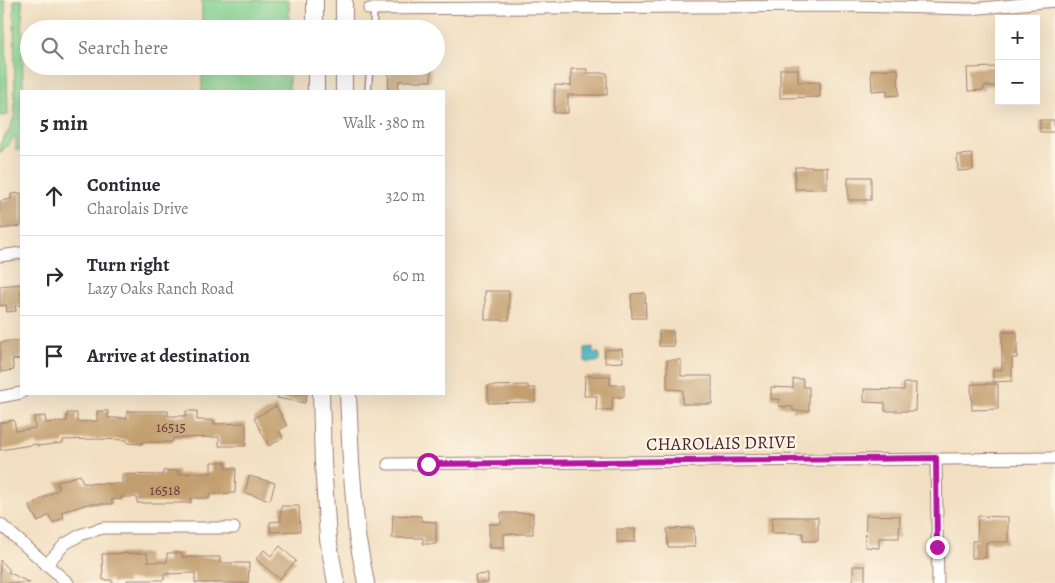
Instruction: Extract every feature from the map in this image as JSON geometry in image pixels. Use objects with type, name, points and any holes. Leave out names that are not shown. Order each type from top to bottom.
[{"type":"main road","points":[[315,0],[315,20]]},
{"type":"main road","points":[[344,0],[344,20]]},
{"type":"main road","points":[[316,75],[316,90]]},
{"type":"main road","points":[[344,75],[344,90]]},
{"type":"main road","points":[[321,395],[328,539],[336,583]]},
{"type":"main road","points":[[348,395],[357,536],[366,583]]},
{"type":"street","points":[[372,9],[457,4],[851,6],[970,9],[1055,1]]},
{"type":"street","points":[[0,256],[20,253]]},
{"type":"street","points":[[0,397],[20,393]]},
{"type":"street","points":[[936,458],[938,583]]},
{"type":"street","name":"CHAROLAIS DRIVE","points":[[388,464],[1055,458]]},
{"type":"street","points":[[0,524],[68,583]]},
{"type":"street","points":[[46,565],[65,544],[82,534],[103,528],[234,528]]},
{"type":"lane","points":[[372,9],[373,20]]},
{"type":"lane","points":[[368,90],[369,75]]},
{"type":"green space","points":[[0,0],[5,0],[8,115],[0,116]]},
{"type":"green space","points":[[14,0],[22,0],[20,75],[23,75],[23,90],[20,90],[20,150],[16,150],[16,136],[0,153],[0,143],[10,129],[15,114]]},
{"type":"green space","points":[[202,0],[289,0],[289,20],[202,20]]},
{"type":"green space","points":[[202,75],[289,75],[289,90],[202,90]]},
{"type":"water","points":[[593,347],[593,353],[599,353],[599,362],[585,362],[585,348]]},
{"type":"building","points":[[995,67],[995,86],[984,86],[984,90],[968,91],[967,68]]},
{"type":"building","points":[[571,69],[587,69],[587,73],[607,73],[607,95],[568,95],[568,113],[554,113],[555,85],[571,86]]},
{"type":"building","points":[[780,69],[798,69],[798,82],[820,82],[820,97],[780,98]]},
{"type":"building","points":[[898,69],[899,95],[887,96],[887,90],[872,91],[871,70]]},
{"type":"building","points":[[389,75],[431,75],[431,81],[399,81],[398,90],[388,90]]},
{"type":"building","points":[[1040,120],[1054,120],[1054,132],[1040,132]]},
{"type":"building","points":[[972,154],[973,170],[958,171],[957,155]]},
{"type":"building","points":[[795,167],[827,167],[827,189],[795,189]]},
{"type":"building","points":[[848,177],[871,177],[871,200],[848,200]]},
{"type":"building","points":[[20,193],[20,226],[0,229],[0,201],[11,199],[11,194]]},
{"type":"building","points":[[20,284],[20,305],[15,306],[16,311],[7,312],[6,305],[0,306],[0,286]]},
{"type":"building","points":[[485,291],[509,291],[509,320],[485,320]]},
{"type":"building","points":[[645,293],[646,318],[632,318],[631,294]]},
{"type":"building","points":[[659,331],[673,331],[674,346],[659,346]]},
{"type":"building","points":[[1002,332],[1017,332],[1017,358],[1012,358],[1012,381],[993,382],[993,370],[1002,370]]},
{"type":"building","points":[[20,341],[20,359],[12,360],[14,370],[0,372],[0,343]]},
{"type":"building","points":[[622,349],[623,362],[605,363],[605,350]]},
{"type":"building","points":[[667,360],[681,360],[681,376],[712,376],[712,404],[682,404],[683,390],[667,389]]},
{"type":"building","points":[[585,376],[610,376],[610,385],[624,385],[624,397],[613,397],[612,410],[596,410],[597,396],[584,396]]},
{"type":"building","points":[[793,379],[803,379],[803,387],[809,387],[809,411],[793,411],[793,407],[779,406],[780,399],[771,399],[771,387],[793,388]]},
{"type":"building","points":[[904,383],[916,383],[915,411],[885,411],[885,403],[864,402],[864,389],[904,390]]},
{"type":"building","points":[[971,384],[998,384],[998,409],[972,410]]},
{"type":"building","points":[[528,385],[528,388],[535,388],[535,402],[488,403],[488,386]]},
{"type":"building","points":[[278,395],[307,395],[305,403],[277,398]]},
{"type":"building","points":[[276,406],[287,426],[279,430],[283,438],[269,446],[254,418]]},
{"type":"building","points":[[97,411],[108,411],[108,418],[127,418],[127,411],[168,411],[168,416],[186,416],[186,411],[197,411],[197,420],[214,420],[214,424],[246,423],[246,446],[219,446],[219,437],[173,438],[173,442],[142,442],[142,444],[127,443],[127,440],[63,440],[63,443],[37,446],[37,444],[0,450],[0,423],[14,420],[16,431],[35,428],[34,417],[45,416],[46,423],[67,421],[67,413],[77,413],[77,422],[97,421]]},
{"type":"building","points":[[211,462],[226,462],[226,468],[236,468],[235,493],[210,494],[210,498],[191,498],[191,503],[137,503],[137,497],[121,497],[121,500],[112,499],[112,504],[88,504],[61,512],[64,517],[53,523],[49,515],[38,522],[29,506],[59,489],[57,482],[80,475],[83,483],[122,484],[122,474],[163,475],[163,471],[178,470],[178,474],[211,473]]},
{"type":"building","points":[[249,476],[275,483],[270,500],[245,493]]},
{"type":"building","points":[[281,506],[299,506],[300,531],[270,532],[270,522],[281,521]]},
{"type":"building","points":[[501,513],[533,513],[533,534],[504,534],[504,548],[489,548],[489,524],[501,524]]},
{"type":"building","points":[[393,515],[421,516],[421,521],[436,522],[436,544],[423,544],[423,538],[392,538]]},
{"type":"building","points":[[866,515],[900,516],[899,538],[879,538],[879,548],[865,547]]},
{"type":"building","points":[[978,516],[1008,517],[1008,542],[986,542],[986,558],[972,558],[972,541],[977,541]]},
{"type":"building","points":[[772,517],[818,517],[818,541],[803,541],[803,533],[772,533]]},
{"type":"building","points":[[694,528],[695,547],[668,547],[667,529]]},
{"type":"building","points":[[617,529],[635,529],[635,542],[617,542]]},
{"type":"building","points":[[280,546],[296,561],[279,579],[256,559],[264,550],[271,556]]},
{"type":"building","points":[[147,553],[148,562],[167,562],[167,553],[182,553],[182,557],[220,557],[220,563],[249,563],[248,583],[195,583],[195,573],[164,574],[164,580],[127,580],[127,583],[112,583],[112,580],[103,580],[102,554]]},
{"type":"building","points":[[0,560],[10,570],[8,572],[30,583],[0,583]]},
{"type":"building","points":[[853,566],[865,566],[865,583],[853,583]]},
{"type":"building","points":[[488,574],[488,583],[476,583],[475,575]]},
{"type":"route","points":[[428,464],[936,458],[937,547]]}]
